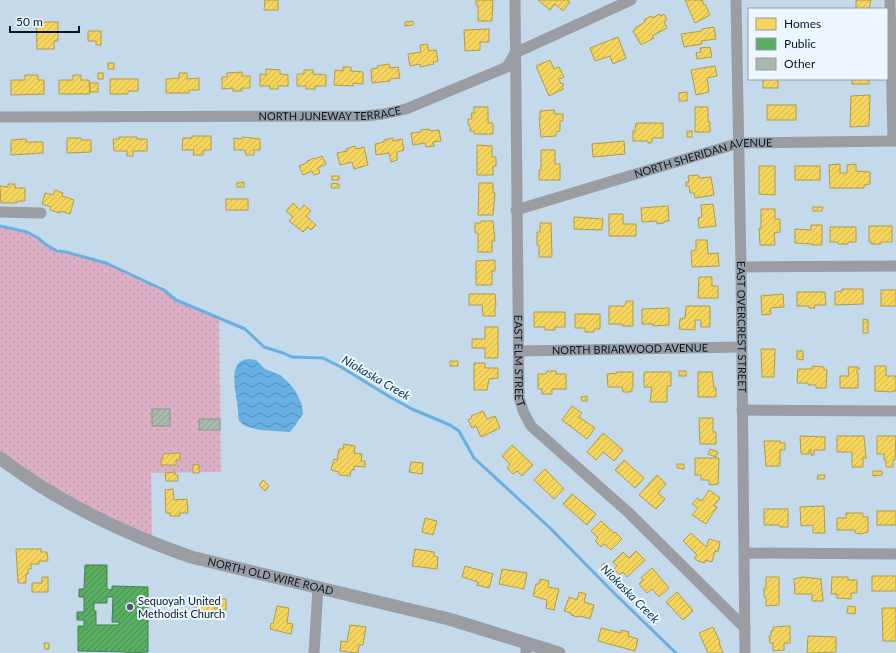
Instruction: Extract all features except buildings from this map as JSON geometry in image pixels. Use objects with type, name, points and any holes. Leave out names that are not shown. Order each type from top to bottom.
[{"type":"street","name":"EAST ELM STREET","points":[[515,0],[519,398],[524,413],[531,426],[629,513],[744,628]]},
{"type":"street","name":"NORTH JUNEWAY TERRACE","points":[[0,117],[365,116],[383,114],[406,109],[507,67],[515,53],[631,0]]},
{"type":"street","name":"EAST OVERCREST STREET","points":[[736,0],[741,267],[745,653]]},
{"type":"street","points":[[890,0],[894,141]]},
{"type":"street","name":"NORTH SHERIDAN AVENUE","points":[[516,210],[739,143],[894,141]]},
{"type":"street","points":[[0,212],[41,213]]},
{"type":"street","points":[[741,267],[896,266]]},
{"type":"street","name":"NORTH BRIARWOOD AVENUE","points":[[519,351],[741,347]]},
{"type":"street","points":[[742,410],[896,411]]},
{"type":"street","name":"NORTH OLD WIRE ROAD","points":[[0,458],[76,508],[138,538],[191,557],[449,619],[526,648],[559,653]]},
{"type":"street","points":[[744,553],[896,554]]},
{"type":"street","points":[[314,653],[318,588]]},
{"type":"shaded area","points":[[0,228],[13,228],[27,232],[57,251],[106,263],[164,290],[176,300],[219,319],[221,472],[151,473],[152,543],[0,458]]},
{"type":"water","points":[[249,359],[256,360],[265,369],[280,375],[296,392],[302,405],[303,414],[290,432],[260,430],[245,426],[239,421],[234,383],[235,369],[242,361]]},
{"type":"waterway","name":"Niokaska Creek","points":[[0,226],[27,232],[57,251],[106,263],[164,290],[176,300],[245,329],[264,347],[292,357],[323,358],[412,409],[450,425],[459,431],[474,458],[549,527],[676,653]]},
{"type":"place","name":"Sequoyah United Methodist Church","points":[[130,607]]}]
